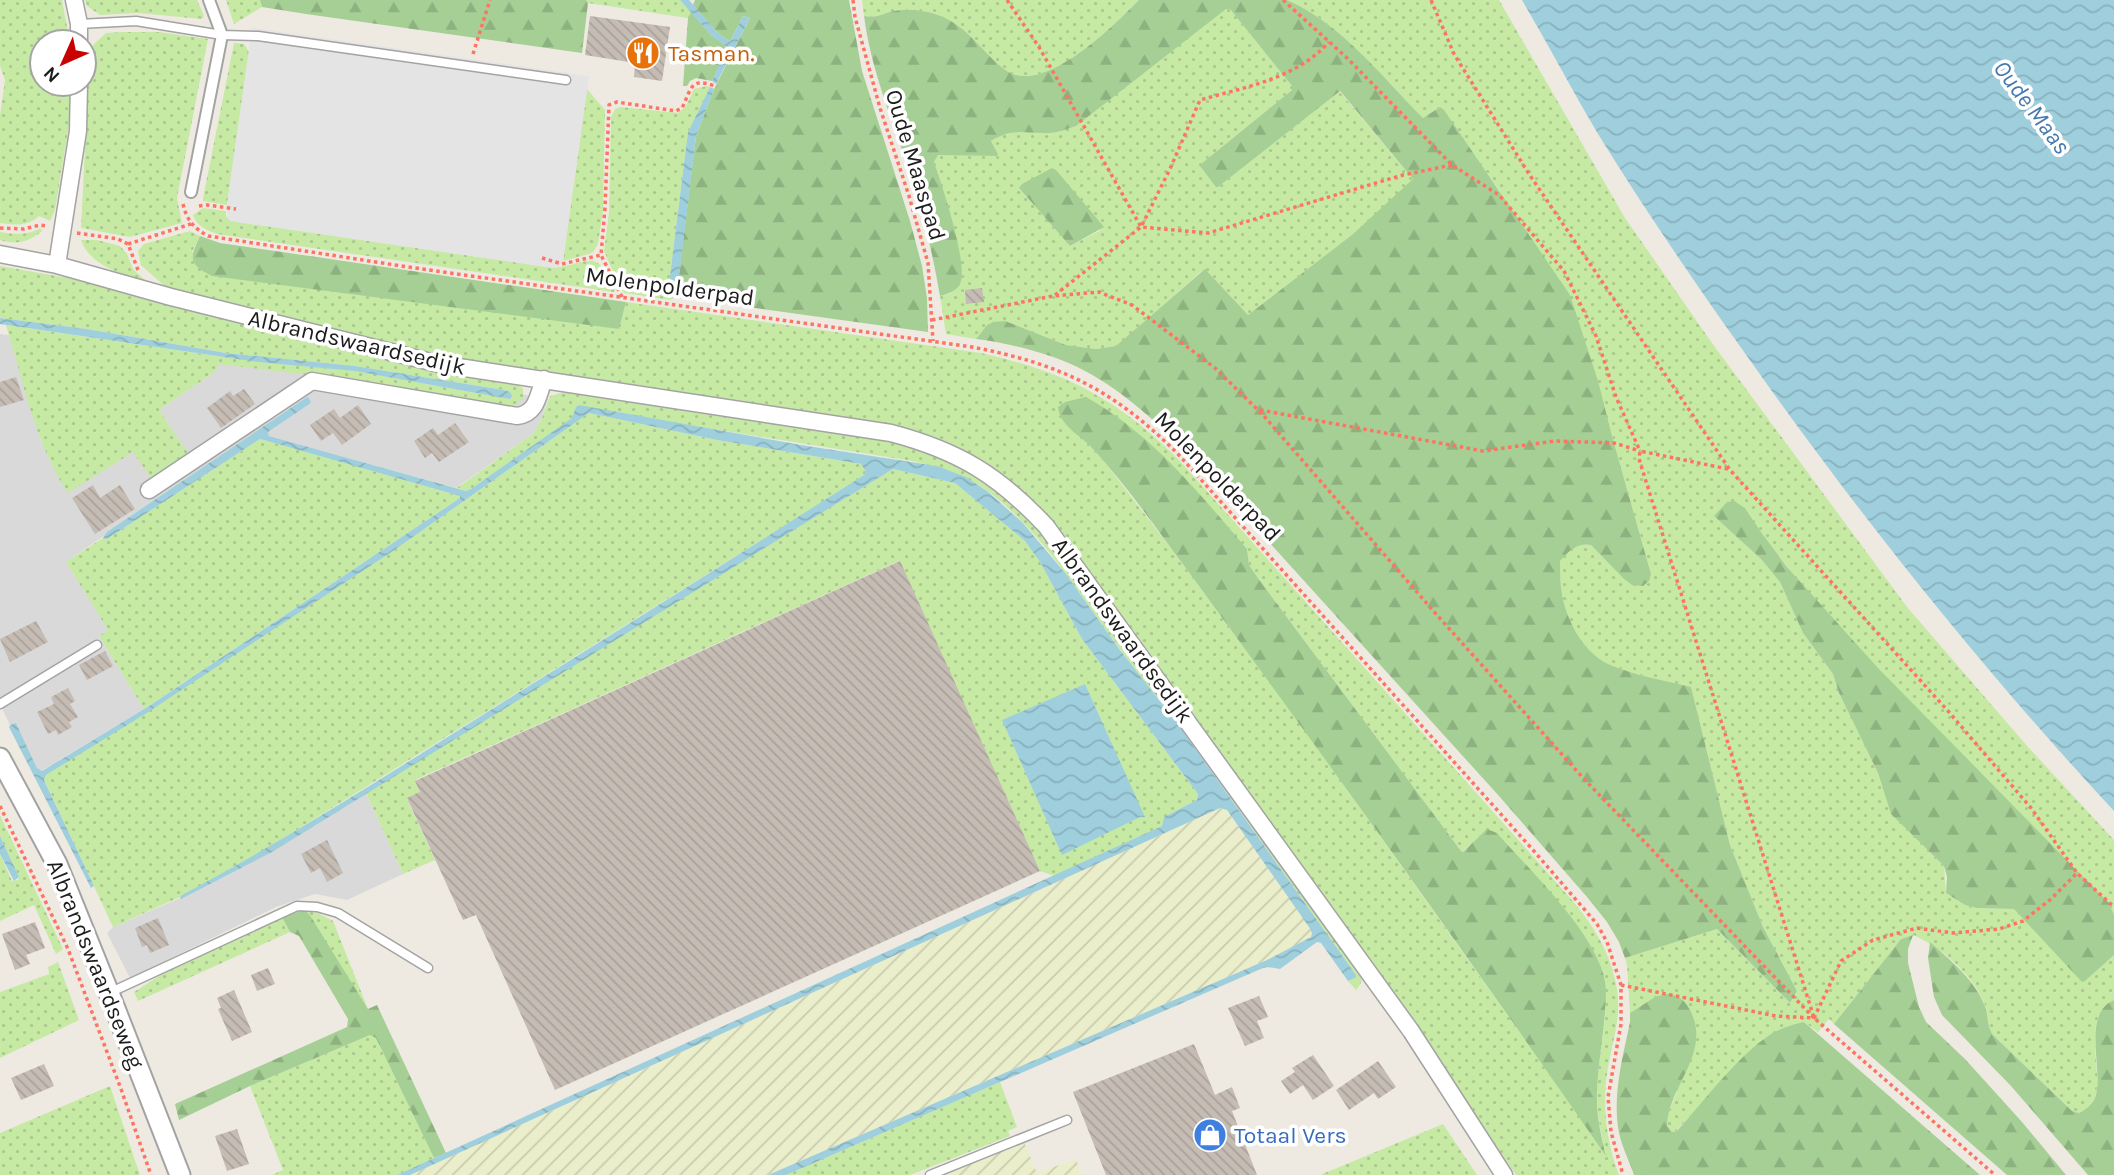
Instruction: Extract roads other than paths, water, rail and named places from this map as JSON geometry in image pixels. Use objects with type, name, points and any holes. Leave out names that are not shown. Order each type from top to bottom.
[{"type":"street","points":[[74,0],[79,28]]},
{"type":"street","points":[[191,192],[222,35],[209,0]]},
{"type":"street","points":[[57,265],[78,131],[79,98]]},
{"type":"street","name":"Albrandswaardsedijk","points":[[0,254],[57,265],[408,357],[479,371],[891,433],[931,444],[974,465],[1009,489],[1046,526],[1411,1031],[1504,1175]]},
{"type":"street","name":"Albrandswaardsedijk","points":[[149,490],[312,381],[517,416],[534,408],[544,379]]},
{"type":"street","name":"Albrandswaardseweg","points":[[0,758],[57,864],[180,1175]]},
{"type":"lane","points":[[79,24],[136,21],[222,35],[258,36],[566,80]]},
{"type":"lane","points":[[0,704],[97,645]]},
{"type":"lane","points":[[109,993],[297,906],[317,907],[338,913],[428,968]]},
{"type":"lane","points":[[929,1175],[1067,1120]]},
{"type":"water","points":[[680,0],[689,0],[718,33],[730,42],[743,16],[750,18],[716,84],[712,81],[727,47],[711,35]]},
{"type":"water","name":"Oude Maas","points":[[1522,0],[2114,0],[2114,811],[2021,707],[1932,601],[1805,436],[1721,319],[1638,196],[1598,134]]},
{"type":"water","points":[[710,87],[714,89],[696,136],[678,286],[675,287],[669,284],[688,132]]},
{"type":"water","points":[[0,318],[87,329],[226,353],[355,366],[504,390],[512,396],[510,399],[355,371],[258,362],[0,324]]},
{"type":"water","points":[[307,397],[311,403],[268,432],[269,436],[466,491],[572,418],[579,405],[801,445],[937,466],[966,477],[987,491],[1022,522],[1066,574],[1177,723],[1356,975],[1355,978],[1348,981],[1321,943],[1317,942],[1280,969],[1263,968],[786,1175],[768,1175],[1267,960],[1311,937],[1309,927],[1227,810],[1220,808],[410,1175],[397,1175],[1162,826],[1164,817],[1197,800],[1198,794],[1082,639],[1040,562],[1025,541],[955,483],[893,469],[272,852],[181,899],[182,895],[382,778],[866,472],[861,464],[717,440],[589,413],[393,551],[145,714],[46,775],[44,780],[94,886],[91,888],[10,725],[16,723],[37,768],[42,771],[149,706],[460,498],[260,439],[107,539],[103,538],[107,532]]},
{"type":"water","points":[[1085,684],[1145,817],[1062,855],[1002,720]]},
{"type":"water","points":[[0,836],[19,877],[14,881],[0,854]]},
{"type":"place","name":"Tasman.","points":[[643,53]]},
{"type":"place","name":"Totaal Vers","points":[[1210,1135]]}]
